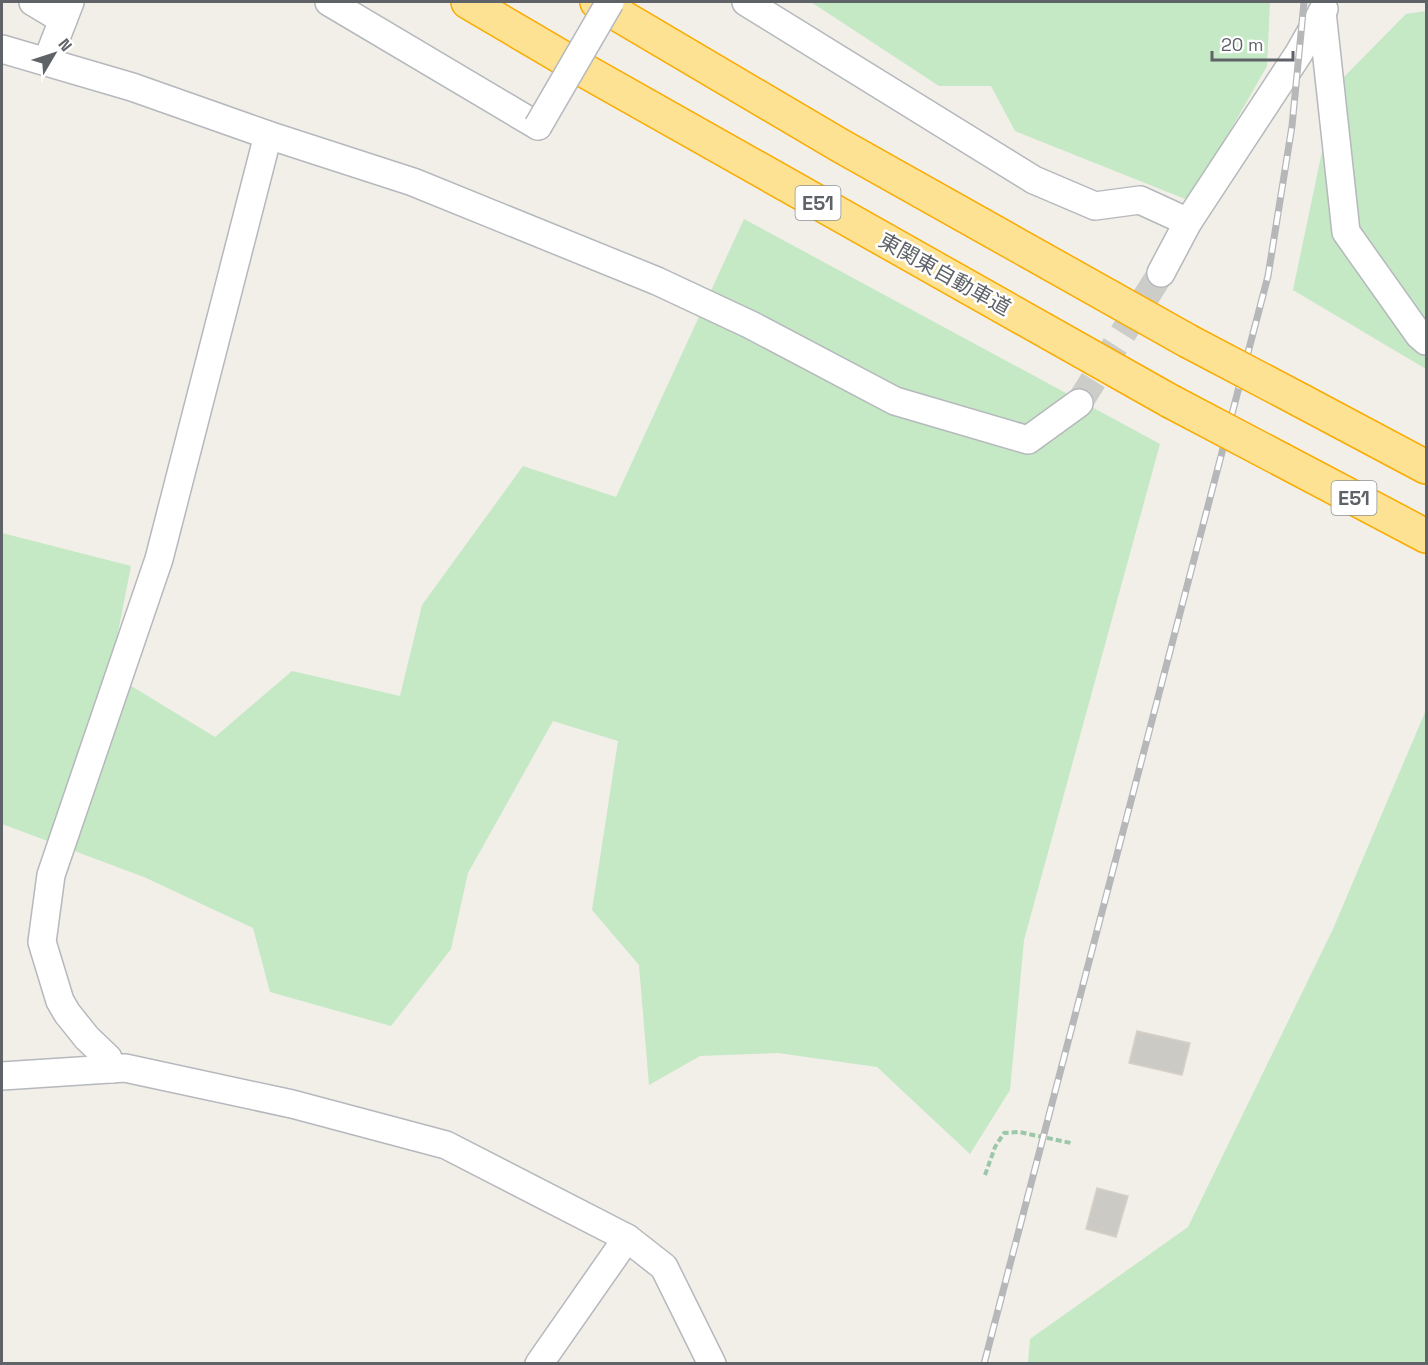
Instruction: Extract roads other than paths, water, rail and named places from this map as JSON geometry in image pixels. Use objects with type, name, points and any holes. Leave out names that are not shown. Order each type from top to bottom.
[{"type":"highway","name":"東関東自動車道","points":[[468,2],[586,72],[1170,401],[1426,536]]},
{"type":"highway","points":[[597,2],[841,146],[1188,340],[1426,467]]},
{"type":"street","points":[[33,2],[66,11],[47,61]]},
{"type":"street","points":[[329,2],[538,126],[610,2]]},
{"type":"street","points":[[746,2],[1034,180],[1095,207],[1140,200],[1188,222]]},
{"type":"street","points":[[1161,273],[1188,222],[1299,52],[1325,7]]},
{"type":"street","points":[[1325,7],[1346,232],[1419,335],[1426,340]]},
{"type":"street","points":[[2,49],[132,87],[268,135],[413,182],[657,281],[751,325],[895,401],[1028,440],[1079,403]]},
{"type":"street","points":[[112,1069],[108,1058],[87,1038],[60,1001],[42,942],[51,874],[159,559],[268,135]]},
{"type":"street","points":[[2,1076],[125,1068],[292,1104],[446,1144],[627,1238],[664,1267],[712,1364]]},
{"type":"street","points":[[539,1364],[627,1238]]},
{"type":"tunnel","points":[[1079,403],[1161,273]]},
{"type":"railway","points":[[984,1364],[1268,276],[1292,126],[1304,2]]}]
